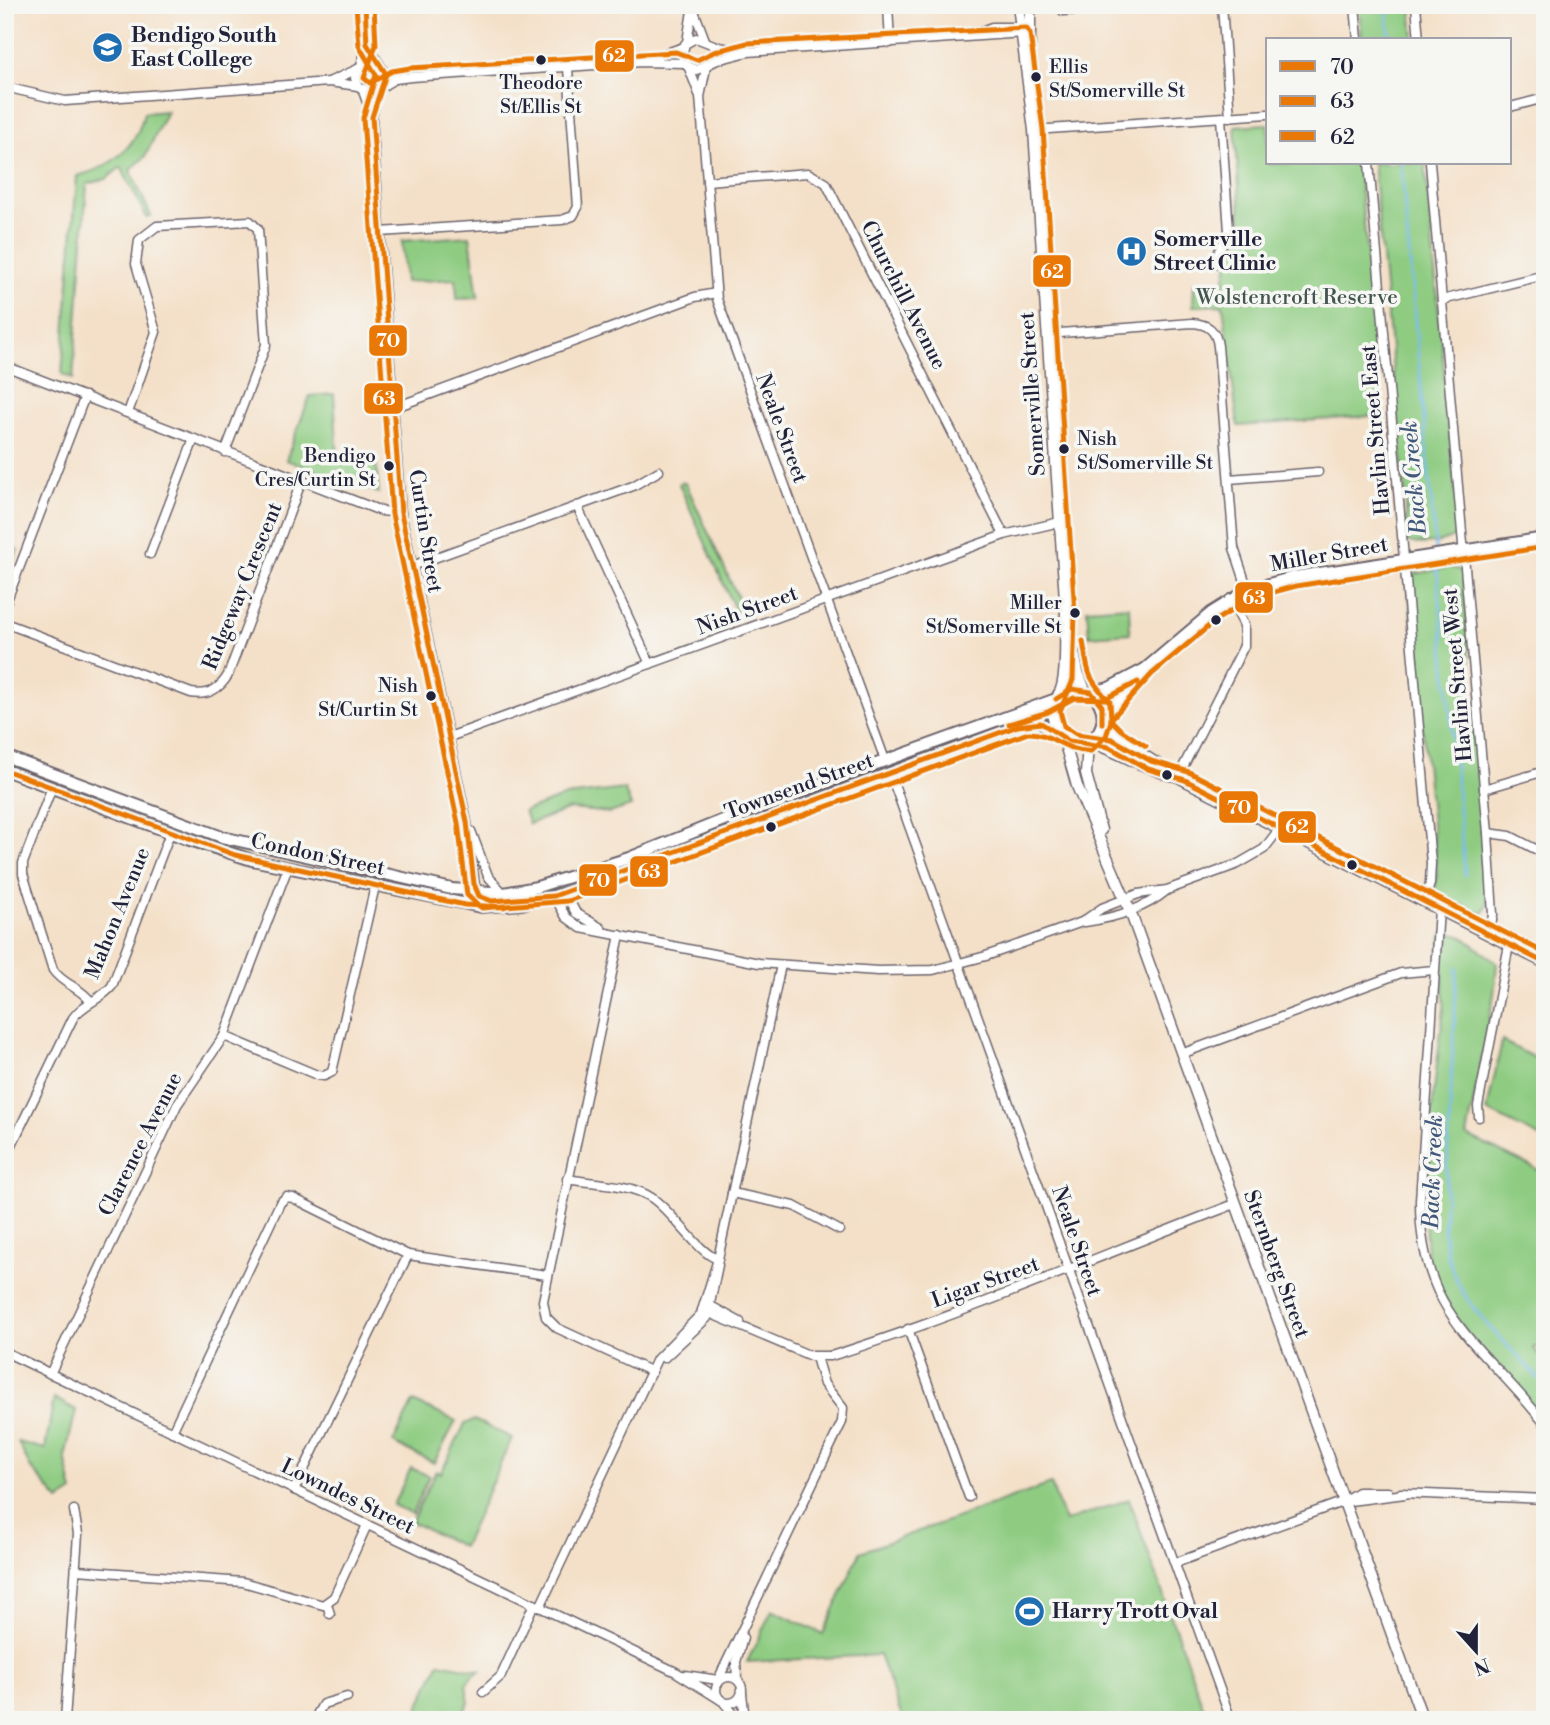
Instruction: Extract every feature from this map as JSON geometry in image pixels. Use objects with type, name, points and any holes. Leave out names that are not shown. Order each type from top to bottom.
[{"type":"main road","name":"Miller Street","points":[[1103,719],[1146,668],[1230,599],[1248,590],[1284,579],[1545,538]]},
{"type":"main road","name":"Miller Street","points":[[1088,691],[1109,688],[1146,668]]},
{"type":"main road","points":[[1072,689],[1088,691],[1100,702],[1103,719],[1088,743],[1060,735],[1051,715],[1057,697],[1072,689]]},
{"type":"main road","name":"Townsend Street","points":[[554,882],[629,858],[1057,697]]},
{"type":"main road","name":"Townsend Street","points":[[559,894],[1026,724],[1041,723],[1060,735]]},
{"type":"main road","name":"Condon Street","points":[[5,755],[222,837],[291,854],[476,893],[504,893],[554,882]]},
{"type":"main road","name":"Condon Street","points":[[5,770],[234,855],[481,907],[517,905],[559,894]]},
{"type":"main road","name":"Mahon Avenue","points":[[170,833],[174,820]]},
{"type":"main road","name":"Clarence Avenue","points":[[288,867],[291,854]]},
{"type":"main road","points":[[476,893],[492,901],[559,894]]},
{"type":"street","points":[[360,89],[355,78],[368,44],[365,5]]},
{"type":"street","points":[[888,5],[890,43]]},
{"type":"street","name":"Somerville Street","points":[[1018,5],[1034,130],[1066,614],[1078,673],[1088,691]]},
{"type":"street","name":"Somerville Street","points":[[1030,5],[1030,87]]},
{"type":"street","points":[[1063,11],[1132,5]]},
{"type":"street","points":[[1212,265],[1229,231],[1222,5]]},
{"type":"street","points":[[1355,5],[1358,38]]},
{"type":"street","points":[[1416,5],[1419,38]]},
{"type":"street","points":[[693,7],[714,54],[709,65]]},
{"type":"street","points":[[687,66],[682,55],[693,7]]},
{"type":"street","points":[[5,87],[65,101],[328,82],[360,89],[381,88],[395,79],[411,77],[642,62],[709,65],[748,52],[964,37],[1031,29]]},
{"type":"street","points":[[642,62],[696,38],[748,52]]},
{"type":"street","points":[[368,44],[382,67],[381,88]]},
{"type":"street","points":[[328,82],[374,62],[411,77]]},
{"type":"street","name":"Neale Street","points":[[700,97],[709,65]]},
{"type":"street","name":"Neale Street","points":[[687,66],[700,97],[716,293],[885,760]]},
{"type":"street","points":[[380,232],[573,216],[578,207],[568,68]]},
{"type":"street","name":"Curtin Street","points":[[372,117],[381,88]]},
{"type":"street","name":"Curtin Street","points":[[360,89],[372,117],[401,513],[467,822],[476,893]]},
{"type":"street","points":[[1512,106],[1545,98]]},
{"type":"street","points":[[1034,130],[1266,114]]},
{"type":"street","name":"Havlin Street East","points":[[1368,164],[1431,863],[1430,884],[1424,902]]},
{"type":"street","name":"Havlin Street West","points":[[1430,164],[1488,833],[1493,915],[1489,934]]},
{"type":"street","name":"Churchill Avenue","points":[[707,181],[808,173],[827,183],[1004,535]]},
{"type":"street","points":[[128,413],[156,332],[136,264],[139,240],[157,226],[250,221],[258,229],[265,345],[225,452]]},
{"type":"street","points":[[1442,300],[1545,275]]},
{"type":"street","points":[[393,408],[695,297],[716,293]]},
{"type":"street","points":[[1047,334],[1192,323],[1211,328],[1219,346],[1234,548],[1248,590]]},
{"type":"street","points":[[5,366],[302,481],[381,510],[401,513]]},
{"type":"street","points":[[5,605],[85,396]]},
{"type":"street","points":[[150,554],[194,439]]},
{"type":"street","points":[[412,566],[633,486],[659,471]]},
{"type":"street","points":[[1229,479],[1318,472]]},
{"type":"street","name":"Ridgeway Crescent","points":[[5,623],[191,692],[202,694],[215,690],[228,675],[302,481]]},
{"type":"street","points":[[577,506],[650,664]]},
{"type":"street","name":"Nish Street","points":[[449,737],[1004,535],[1060,522]]},
{"type":"street","points":[[1178,777],[1244,646],[1244,625],[1230,599]]},
{"type":"street","name":"Somerville Street","points":[[1057,697],[1064,678],[1063,642],[1066,614]]},
{"type":"street","points":[[1103,719],[1115,737],[1178,777],[1545,963]]},
{"type":"street","name":"Sternberg Street","points":[[1060,735],[1077,786],[1130,911],[1421,1720]]},
{"type":"street","points":[[1088,743],[1112,748],[1148,769],[1178,777]]},
{"type":"street","name":"Sternberg Street","points":[[1088,743],[1086,774],[1108,854]]},
{"type":"street","points":[[1484,789],[1545,771]]},
{"type":"street","name":"Neale Street","points":[[890,773],[1231,1720]]},
{"type":"street","points":[[52,787],[23,863],[23,874],[53,970],[60,979],[83,992],[92,1002]]},
{"type":"street","name":"Curtin Street","points":[[467,822],[488,876],[504,893]]},
{"type":"street","points":[[1082,922],[1102,908],[1125,899],[1167,890],[1251,858],[1266,847],[1280,828]]},
{"type":"street","name":"Mahon Avenue","points":[[5,1159],[73,1018],[112,986],[170,833]]},
{"type":"street","points":[[1488,833],[1510,836],[1545,854]]},
{"type":"street","name":"Clarence Avenue","points":[[50,1374],[177,1105],[224,1036],[288,867]]},
{"type":"street","points":[[331,1074],[336,1067],[375,886]]},
{"type":"street","points":[[559,894],[563,912],[575,924],[620,935],[781,965],[895,971],[960,965],[1082,922],[1130,911],[1153,902],[1167,890]]},
{"type":"street","points":[[1439,909],[1420,1201],[1426,1259],[1440,1298],[1453,1321],[1545,1424]]},
{"type":"street","points":[[620,935],[547,1275],[543,1305],[552,1324],[652,1372]]},
{"type":"street","points":[[1479,1117],[1478,1106],[1509,945]]},
{"type":"street","points":[[483,1692],[500,1676],[537,1606],[652,1372],[696,1330],[706,1308],[781,965]]},
{"type":"street","points":[[1181,1054],[1401,973],[1434,970]]},
{"type":"street","points":[[224,1036],[317,1075],[331,1074]]},
{"type":"street","points":[[331,1074],[337,1083]]},
{"type":"street","points":[[567,1179],[646,1194],[679,1222],[706,1255],[718,1259]]},
{"type":"street","points":[[283,1188],[286,1197]]},
{"type":"street","points":[[732,1194],[794,1206],[839,1230]]},
{"type":"street","points":[[286,1197],[293,1198],[408,1255],[547,1275]]},
{"type":"street","points":[[172,1432],[280,1203],[286,1197]]},
{"type":"street","name":"Ligar Street","points":[[816,1357],[831,1356],[908,1329],[1069,1270],[1138,1240],[1235,1204]]},
{"type":"street","points":[[294,1490],[408,1255]]},
{"type":"street","points":[[706,1308],[816,1357],[821,1378],[842,1405],[844,1417],[746,1628],[718,1680],[716,1693],[739,1720]]},
{"type":"street","points":[[908,1329],[969,1497]]},
{"type":"street","name":"Lowndes Street","points":[[5,1352],[676,1672],[722,1701]]},
{"type":"street","points":[[1175,1563],[1342,1502],[1357,1492],[1545,1499]]},
{"type":"street","points":[[65,1720],[78,1534],[74,1510]]},
{"type":"street","points":[[76,1570],[243,1582],[312,1604],[327,1604],[334,1597],[367,1525]]},
{"type":"street","points":[[327,1604],[330,1614]]},
{"type":"street","points":[[745,1720],[736,1662],[746,1628]]},
{"type":"street","name":"Lowndes Street","points":[[676,1672],[718,1680]]},
{"type":"street","points":[[718,1680],[737,1679]]},
{"type":"street","points":[[722,1701],[736,1701],[741,1690]]},
{"type":"street","points":[[314,1720],[323,1704],[347,1698]]},
{"type":"green space","points":[[1359,5],[1411,5],[1414,38],[1362,38]]},
{"type":"green space","points":[[167,111],[145,157],[130,170],[151,216],[147,218],[121,167],[106,179],[87,184],[73,379],[62,374],[77,176],[100,168],[120,155],[135,136],[144,113]]},
{"type":"green space","name":"Wolstencroft Reserve","points":[[1266,124],[1266,164],[1358,164],[1383,415],[1238,426],[1223,305],[1193,306],[1194,284],[1223,287],[1230,254],[1242,235],[1235,126]]},
{"type":"green space","points":[[1373,164],[1425,164],[1459,531],[1449,539],[1434,543],[1406,541],[1406,504]]},
{"type":"green space","points":[[470,236],[478,298],[457,299],[456,279],[405,282],[402,241]]},
{"type":"green space","points":[[334,394],[338,462],[376,459],[379,493],[286,460],[310,396]]},
{"type":"green space","points":[[679,484],[686,484],[743,609],[736,612]]},
{"type":"green space","points":[[5,546],[18,550],[5,584]]},
{"type":"green space","points":[[1451,567],[1462,571],[1463,577],[1488,904],[1483,914],[1455,902],[1454,904],[1435,892],[1437,874],[1408,582],[1414,574]]},
{"type":"green space","points":[[1129,606],[1130,633],[1089,636],[1087,609]]},
{"type":"green space","points":[[624,789],[631,806],[610,813],[570,809],[529,824],[524,811],[566,796]]},
{"type":"green space","points":[[1445,931],[1463,937],[1497,963],[1494,994],[1467,1136],[1545,1173],[1545,1343],[1533,1348],[1545,1361],[1545,1420],[1467,1333],[1442,1295],[1432,1274],[1427,1252],[1426,1185],[1432,1104],[1444,1009],[1441,945]]},
{"type":"green space","points":[[1502,1041],[1545,1063],[1545,1140],[1487,1111]]},
{"type":"green space","points":[[54,1398],[76,1410],[65,1457],[73,1492],[59,1501],[30,1467],[18,1442],[45,1449]]},
{"type":"green space","points":[[413,1402],[456,1421],[434,1463],[393,1443]]},
{"type":"green space","points":[[474,1420],[512,1438],[463,1547],[411,1522],[436,1471],[441,1473],[465,1424]]},
{"type":"green space","points":[[411,1468],[429,1476],[412,1514],[393,1505]]},
{"type":"green space","points":[[1051,1484],[1065,1522],[1129,1499],[1208,1720],[903,1720],[879,1655],[747,1662],[772,1610],[823,1634],[860,1552]]},
{"type":"green space","points":[[439,1663],[481,1671],[471,1677],[466,1685],[469,1703],[459,1720],[413,1720]]},
{"type":"waterway","name":"Back Creek","points":[[1386,5],[1390,38]]},
{"type":"waterway","name":"Back Creek","points":[[1401,164],[1436,553]]},
{"type":"waterway","name":"Back Creek","points":[[1436,560],[1465,875]]},
{"type":"waterway","name":"Back Creek","points":[[1457,967],[1444,1230],[1447,1255],[1455,1277],[1480,1316],[1545,1386]]},
{"type":"transit line","name":"63","points":[[356,5],[359,46],[376,75],[363,118],[392,514],[458,823],[467,895],[482,908],[568,901],[1028,733],[1044,736],[1074,749],[1091,751],[1106,736],[1112,718],[1152,674],[1216,620],[1252,598],[1296,586],[1545,547]]},
{"type":"transit line","name":"70","points":[[365,5],[367,44],[386,74],[372,117],[401,513],[467,822],[474,884],[479,896],[492,901],[554,896],[1018,726],[1041,723],[1069,741],[1109,747],[1148,769],[1185,780],[1545,963]]},
{"type":"transit line","name":"62","points":[[374,5],[376,45],[364,78],[370,83],[392,71],[410,68],[676,52],[697,60],[714,52],[747,43],[1026,28],[1030,34],[1043,129],[1075,613],[1073,680],[1060,711],[1064,726],[1076,734],[1112,739],[1151,761],[1189,772],[1545,953]]},
{"type":"transit line","name":"62","points":[[1083,641],[1090,674],[1110,702],[1111,720],[1146,746]]},
{"type":"transit line","name":"63","points":[[1009,724],[1048,712],[1074,698],[1105,699],[1138,682]]},
{"type":"transit line","name":"70","points":[[1056,699],[1072,689],[1091,692],[1102,706],[1102,723]]},
{"type":"transit line","name":"70","points":[[5,770],[235,855],[465,905],[504,907]]},
{"type":"place","name":"Bendigo South East College","points":[[108,47]]},
{"type":"place","name":"Theodore St/Ellis St","points":[[541,60]]},
{"type":"place","name":"Ellis St/Somerville St","points":[[1036,77]]},
{"type":"place","name":"Somerville Street Clinic","points":[[1131,251]]},
{"type":"place","name":"Nish St/Somerville St","points":[[1064,449]]},
{"type":"place","name":"Bendigo Cres/Curtin St","points":[[389,466]]},
{"type":"place","name":"Miller St/Somerville St","points":[[1075,613]]},
{"type":"place","name":"Nish St/Curtin St","points":[[431,696]]},
{"type":"place","name":"Harry Trott Oval","points":[[1029,1611]]}]
